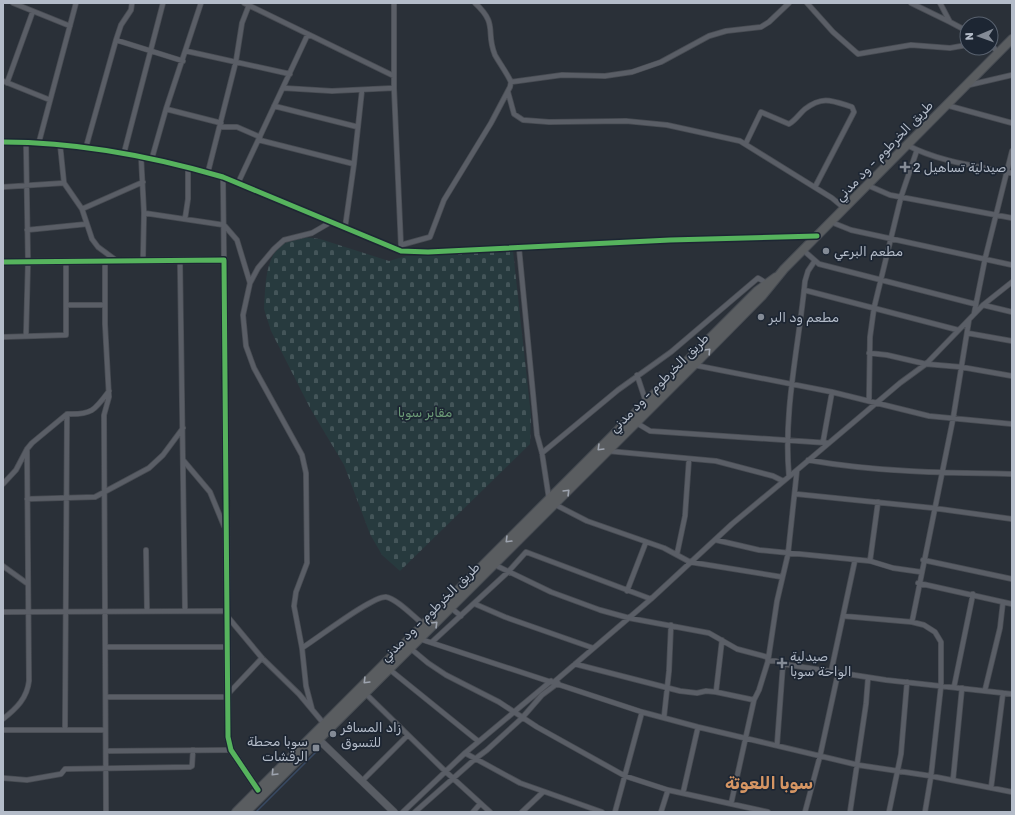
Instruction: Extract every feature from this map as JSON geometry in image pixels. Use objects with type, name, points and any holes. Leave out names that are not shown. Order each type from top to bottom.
[{"type":"highway","name":"طريق الخرطوم - ود مدني","points":[[999,52],[1012,39]]},
{"type":"highway","name":"طريق الخرطوم - ود مدني","points":[[326,726],[365,693],[495,565],[552,501],[608,450],[694,365],[769,284],[995,56]]},
{"type":"highway","points":[[236,812],[326,726],[423,624],[552,501],[646,403],[769,284]]},
{"type":"highway","points":[[246,812],[315,736]]},
{"type":"street","points":[[13,3],[24,5],[33,11],[70,26]]},
{"type":"street","points":[[39,142],[76,3]]},
{"type":"street","points":[[86,147],[116,40],[121,25],[131,10],[132,3]]},
{"type":"street","points":[[124,153],[163,3]]},
{"type":"street","points":[[152,158],[166,109],[201,3]]},
{"type":"street","points":[[394,3],[394,88],[401,251]]},
{"type":"street","points":[[401,244],[430,237],[444,200],[508,92],[511,82],[495,54],[488,17],[475,3]]},
{"type":"street","points":[[511,82],[562,75],[605,76],[632,72],[661,62],[709,36],[726,31],[761,27],[769,22],[789,3]]},
{"type":"street","points":[[806,3],[833,32],[858,54],[911,45],[950,48],[959,46]]},
{"type":"street","points":[[911,3],[959,27]]},
{"type":"street","points":[[940,3],[950,22]]},
{"type":"street","points":[[208,172],[236,61],[247,4],[394,76]]},
{"type":"street","points":[[33,11],[5,82],[50,100]]},
{"type":"street","points":[[238,183],[308,34]]},
{"type":"street","points":[[116,40],[183,60]]},
{"type":"street","points":[[186,51],[290,74]]},
{"type":"street","points":[[965,85],[1012,75]]},
{"type":"street","points":[[283,88],[332,91],[394,88]]},
{"type":"street","points":[[345,228],[362,90]]},
{"type":"street","points":[[508,92],[514,114],[523,120],[549,122],[637,122],[695,130],[746,143],[815,187],[844,208]]},
{"type":"street","points":[[746,143],[762,112],[790,124],[806,109],[821,100],[830,100],[852,107],[854,112],[849,123],[815,187]]},
{"type":"street","points":[[946,105],[1012,123]]},
{"type":"street","points":[[274,106],[358,127]]},
{"type":"street","points":[[166,109],[220,125],[237,127],[259,138],[354,164]]},
{"type":"street","points":[[3,142],[39,142],[86,147],[152,158],[208,172],[401,251],[428,252],[670,240],[817,236]]},
{"type":"street","points":[[26,142],[28,262],[26,336]]},
{"type":"street","points":[[60,144],[64,183],[82,209],[95,243],[117,261]]},
{"type":"street","points":[[907,145],[916,150],[941,158],[1010,173]]},
{"type":"street","points":[[869,401],[869,353],[874,308],[901,197],[916,150]]},
{"type":"street","points":[[974,314],[996,215],[1010,173],[1012,151]]},
{"type":"street","points":[[141,156],[144,213],[143,260]]},
{"type":"street","points":[[185,219],[188,199],[188,167]]},
{"type":"street","points":[[223,177],[226,647],[228,732],[231,750],[258,790]]},
{"type":"street","points":[[82,209],[143,182]]},
{"type":"street","points":[[3,187],[64,183]]},
{"type":"street","points":[[867,185],[890,195],[1012,218]]},
{"type":"street","points":[[144,213],[224,225],[236,240],[250,283]]},
{"type":"street","points":[[312,709],[306,686],[302,648],[294,600],[307,563],[306,473],[302,455],[254,368],[246,346],[243,315],[250,283],[262,264],[284,240],[312,232],[331,222]]},
{"type":"street","points":[[831,222],[851,230],[1012,265]]},
{"type":"street","points":[[27,230],[87,224]]},
{"type":"street","points":[[519,248],[537,435],[552,501],[587,521],[677,554],[690,562],[782,577]]},
{"type":"street","points":[[803,250],[814,262],[853,274],[880,279],[975,304]]},
{"type":"street","points":[[3,262],[224,260]]},
{"type":"street","points":[[105,261],[105,305],[109,391],[109,403],[104,415],[106,491],[106,812]]},
{"type":"street","points":[[180,261],[185,611]]},
{"type":"street","points":[[3,337],[66,334],[66,262]]},
{"type":"street","points":[[789,476],[788,441],[793,384],[806,275],[814,262]]},
{"type":"street","points":[[542,453],[637,375],[671,352],[758,278],[769,284]]},
{"type":"street","points":[[403,812],[465,753],[514,712],[554,682],[629,618],[690,562],[797,470],[826,443],[926,364],[983,305],[1012,282]]},
{"type":"street","points":[[804,290],[958,330]]},
{"type":"street","points":[[66,305],[105,305]]},
{"type":"street","points":[[983,305],[1012,312]]},
{"type":"street","points":[[912,622],[933,508],[953,419],[969,320]]},
{"type":"street","points":[[967,333],[1012,341]]},
{"type":"street","points":[[869,353],[897,357],[926,364],[961,367],[1012,376]]},
{"type":"street","points":[[694,365],[832,392],[929,416],[1012,424]]},
{"type":"street","points":[[637,375],[646,403]]},
{"type":"street","points":[[3,484],[16,470],[27,449],[67,414],[82,415],[94,411],[109,391]]},
{"type":"street","points":[[826,443],[832,392]]},
{"type":"street","points":[[65,730],[67,612],[67,414]]},
{"type":"street","points":[[635,422],[650,430],[826,443]]},
{"type":"street","points":[[27,499],[88,499],[95,497],[149,468],[163,455],[183,428]]},
{"type":"street","points":[[3,719],[19,705],[28,691],[27,449]]},
{"type":"street","points":[[608,450],[716,461],[773,476],[783,481]]},
{"type":"street","points":[[677,554],[685,516],[689,459]]},
{"type":"street","points":[[183,460],[210,492],[226,530]]},
{"type":"street","points":[[808,460],[834,464],[941,474],[1012,474]]},
{"type":"street","points":[[731,804],[754,700],[760,690],[768,661],[782,577],[788,554],[796,494],[797,470]]},
{"type":"street","points":[[796,494],[933,508],[1012,519]]},
{"type":"street","points":[[870,561],[878,502]]},
{"type":"street","points":[[716,540],[760,550],[870,561],[893,568],[921,572]]},
{"type":"street","points":[[627,591],[646,542]]},
{"type":"street","points":[[146,550],[147,611]]},
{"type":"street","points":[[432,642],[475,604],[526,552],[651,599]]},
{"type":"street","points":[[831,672],[855,560]]},
{"type":"street","points":[[923,560],[1012,579]]},
{"type":"street","points":[[495,565],[575,601],[629,618],[709,633],[736,649],[767,657],[768,661]]},
{"type":"street","points":[[3,566],[28,584]]},
{"type":"street","points":[[918,583],[1012,604]]},
{"type":"street","points":[[954,687],[972,594]]},
{"type":"street","points":[[302,648],[355,611],[381,597],[392,599],[423,624]]},
{"type":"street","points":[[985,690],[997,643],[1003,602]]},
{"type":"street","points":[[475,604],[505,617],[593,648]]},
{"type":"street","points":[[451,608],[461,616]]},
{"type":"street","points":[[3,612],[185,611],[226,613],[262,658],[312,709],[326,726]]},
{"type":"street","points":[[843,616],[912,622],[924,625],[935,632],[941,642],[942,686],[925,812]]},
{"type":"street","points":[[664,718],[671,625]]},
{"type":"street","points":[[420,639],[642,712],[698,727],[858,765],[931,776],[1012,792]]},
{"type":"street","points":[[716,692],[722,640]]},
{"type":"street","points":[[106,647],[226,647]]},
{"type":"street","points":[[410,648],[428,663],[446,675],[625,776],[668,790],[731,804],[745,810],[768,812]]},
{"type":"street","points":[[106,697],[228,696],[262,658]]},
{"type":"street","points":[[768,661],[776,661],[783,664],[868,678],[1012,694]]},
{"type":"street","points":[[575,664],[667,688],[697,693],[716,692],[754,700]]},
{"type":"street","points":[[777,745],[783,664]]},
{"type":"street","points":[[388,669],[478,742]]},
{"type":"street","points":[[805,812],[820,756],[838,673]]},
{"type":"street","points":[[850,812],[858,765],[868,678]]},
{"type":"street","points":[[415,812],[522,718],[554,682]]},
{"type":"street","points":[[889,812],[898,772],[907,682]]},
{"type":"street","points":[[953,780],[962,688]]},
{"type":"street","points":[[365,693],[452,778],[490,812]]},
{"type":"street","points":[[991,788],[1003,693]]},
{"type":"street","points":[[615,812],[642,712]]},
{"type":"street","points":[[683,793],[698,727]]},
{"type":"street","points":[[3,730],[105,730]]},
{"type":"street","points":[[362,781],[408,735]]},
{"type":"street","points":[[315,736],[394,812]]},
{"type":"street","points":[[3,778],[27,780],[61,774],[66,768],[190,768],[192,766],[193,750]]},
{"type":"street","points":[[106,751],[231,750]]},
{"type":"street","points":[[465,753],[520,783],[602,812]]},
{"type":"street","points":[[661,812],[668,790]]},
{"type":"street","points":[[522,812],[543,792]]},
{"type":"street","points":[[473,812],[480,804]]},
{"type":"green space","name":"مقابر سوبا","points":[[304,237],[320,239],[389,261],[406,256],[513,251],[531,416],[530,444],[400,571],[382,555],[370,534],[344,465],[310,408],[271,331],[264,309],[265,285],[274,253],[281,246],[291,240]]},
{"type":"waterway","points":[[256,812],[317,751]]},
{"type":"cycle path","points":[[3,142],[87,148],[142,157],[196,169],[223,177],[401,251],[428,252],[670,240],[817,236]]},
{"type":"cycle path","points":[[3,262],[224,260],[228,737],[231,750],[258,790]]},
{"type":"place","name":"صيدلية تساهيل 2","points":[[905,167]]},
{"type":"place","name":"مطعم البرعي","points":[[826,251]]},
{"type":"place","name":"مطعم ود البر","points":[[761,317]]},
{"type":"place","name":"صيدلية الواحة سوبا","points":[[782,663]]},
{"type":"place","name":"زاد المسافر للتسوق","points":[[333,734]]},
{"type":"place","name":"سوبا محطة الرقشات","points":[[316,748]]},
{"type":"district","name":"سوبا اللعوتة","points":[[769,783]]}]
